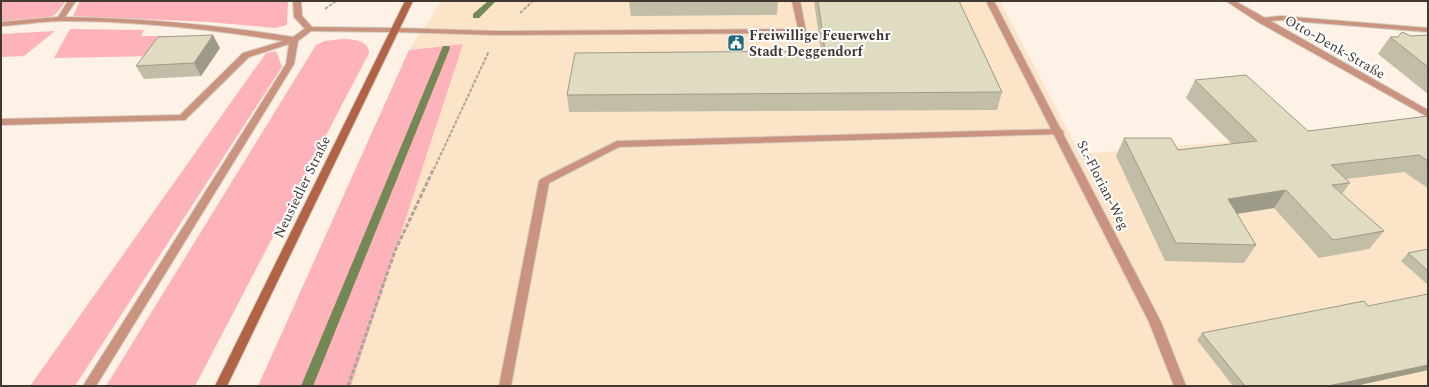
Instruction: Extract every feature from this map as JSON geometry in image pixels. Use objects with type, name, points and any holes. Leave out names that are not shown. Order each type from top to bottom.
[{"type":"main road","name":"Neusiedler Straße","points":[[221,386],[409,1]]},
{"type":"street","points":[[60,19],[72,1]]},
{"type":"street","points":[[298,1],[298,18],[310,30]]},
{"type":"street","points":[[1,122],[182,118],[246,55],[294,40],[310,30],[395,30],[497,33],[802,31],[796,1]]},
{"type":"street","name":"St.-Florian-Weg","points":[[990,1],[1059,132],[1155,322],[1180,386]]},
{"type":"street","name":"Otto-Denk-Straße","points":[[1230,1],[1260,20],[1428,114]]},
{"type":"street","points":[[1,24],[60,19],[181,24],[245,31],[294,40]]},
{"type":"street","points":[[1260,20],[1288,19],[1428,30]]},
{"type":"street","points":[[89,386],[290,64],[294,40]]},
{"type":"street","points":[[505,386],[544,181],[617,144],[1059,132]]},
{"type":"path","points":[[348,386],[395,251],[497,33],[533,1]]},
{"type":"shaded area","points":[[1,1],[66,1],[55,15],[43,19],[1,23]]},
{"type":"shaded area","points":[[80,1],[288,1],[287,25],[275,28],[208,22],[73,16]]},
{"type":"shaded area","points":[[442,1],[1000,1],[1080,154],[1423,126],[1428,129],[1428,386],[351,386],[463,44],[409,50]]},
{"type":"shaded area","points":[[70,29],[144,30],[141,36],[175,36],[155,56],[54,58]]},
{"type":"shaded area","points":[[55,31],[24,56],[1,57],[1,34]]},
{"type":"shaded area","points":[[342,39],[355,40],[363,43],[366,45],[369,53],[195,386],[106,386],[316,45],[325,41]]},
{"type":"shaded area","points":[[463,44],[351,386],[258,386],[409,50]]},
{"type":"shaded area","points":[[276,51],[282,67],[75,386],[30,386],[266,53]]},
{"type":"building","points":[[818,1],[959,1],[1002,92],[567,95],[575,53],[825,51]]},
{"type":"building","points":[[1402,32],[1411,36],[1428,35],[1428,67],[1390,37],[1398,37]]},
{"type":"building","points":[[213,35],[194,63],[136,66],[158,37]]},
{"type":"building","points":[[1246,75],[1308,131],[1428,116],[1428,161],[1419,155],[1331,165],[1350,183],[1332,185],[1384,231],[1333,240],[1286,190],[1228,199],[1256,245],[1176,243],[1124,138],[1171,138],[1178,150],[1257,141],[1195,80]]},
{"type":"building","points":[[1428,249],[1428,271],[1408,253]]},
{"type":"building","points":[[1428,294],[1428,365],[1328,386],[1245,386],[1202,333],[1364,301],[1368,306]]},
{"type":"waterway","points":[[476,16],[492,1]]},
{"type":"waterway","points":[[307,386],[446,48]]},
{"type":"place","name":"Freiwillige Feuerwehr Stadt Deggendorf","points":[[736,43]]}]
